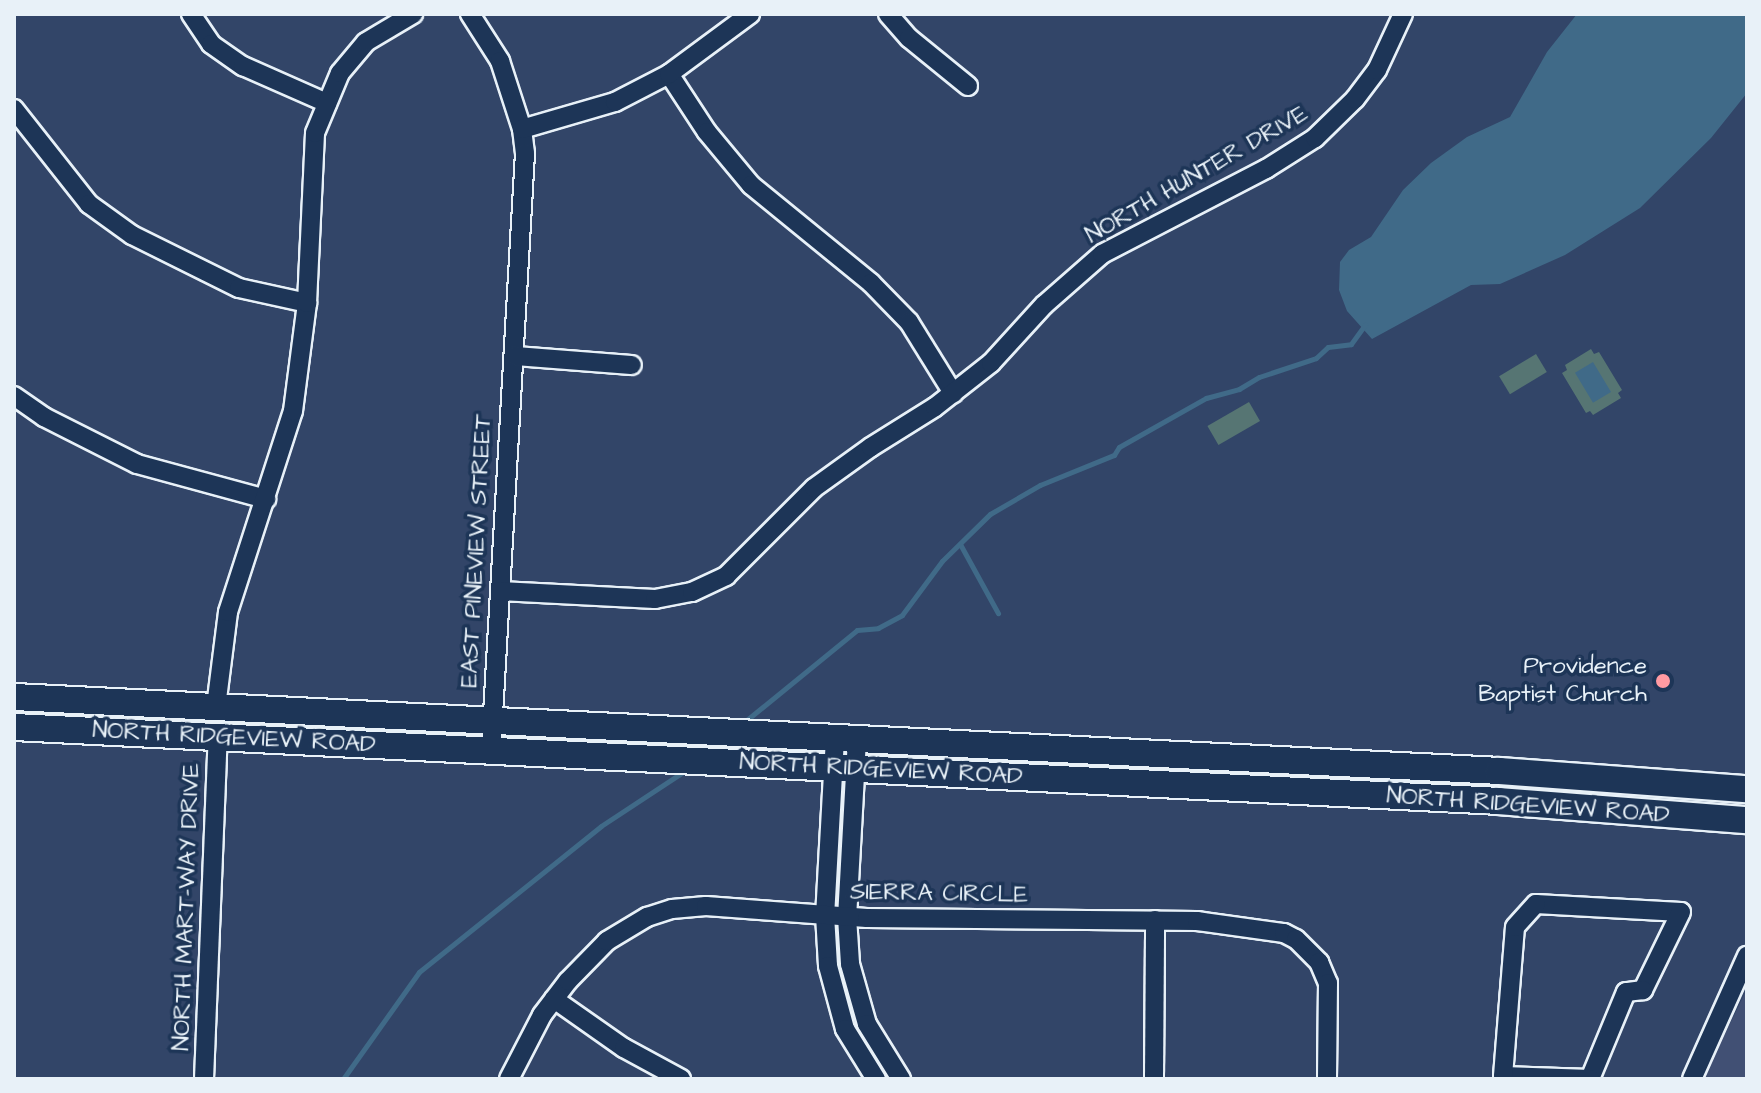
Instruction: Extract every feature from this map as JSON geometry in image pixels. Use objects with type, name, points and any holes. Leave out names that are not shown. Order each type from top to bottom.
[{"type":"main road","name":"NORTH RIDGEVIEW ROAD","points":[[14,697],[1499,771],[1747,789]]},
{"type":"main road","name":"NORTH RIDGEVIEW ROAD","points":[[14,727],[1498,801],[1747,820]]},
{"type":"street","points":[[191,14],[211,44],[243,66],[327,103]]},
{"type":"street","points":[[216,707],[228,612],[293,411],[307,303],[315,133],[340,73],[366,42],[413,14]]},
{"type":"street","name":"EAST PINEVIEW STREET","points":[[470,14],[500,61],[522,129],[525,153],[491,750]]},
{"type":"street","points":[[522,129],[615,102],[669,74],[750,14]]},
{"type":"street","points":[[888,14],[909,38],[968,86]]},
{"type":"street","name":"NORTH HUNTER DRIVE","points":[[500,591],[646,599],[674,597],[709,585],[750,555],[814,488],[953,393],[991,363],[1044,305],[1102,254],[1266,169],[1324,130],[1377,70],[1403,14]]},
{"type":"street","points":[[669,74],[707,132],[751,185],[871,283],[909,322],[953,393]]},
{"type":"street","points":[[14,109],[89,204],[132,235],[183,263],[239,288],[307,303]]},
{"type":"street","points":[[515,356],[632,365]]},
{"type":"street","points":[[14,396],[44,417],[137,464],[266,499]]},
{"type":"street","name":"NORTH MART-WAY DRIVE","points":[[204,1079],[218,737]]},
{"type":"street","points":[[846,738],[825,915],[828,966],[838,1010],[856,1051],[876,1079]]},
{"type":"street","points":[[844,768],[850,964],[860,1005],[876,1042],[901,1079]]},
{"type":"street","points":[[1536,904],[1681,912],[1643,990],[1626,992],[1590,1079],[1503,1076],[1515,927],[1536,904]]},
{"type":"street","name":"SIERRA CIRCLE","points":[[509,1079],[532,1031],[554,999],[607,941],[647,917],[672,909],[706,906],[847,917],[1155,920],[1250,926],[1296,939],[1319,962],[1328,983],[1327,1079]]},
{"type":"street","points":[[1154,1079],[1155,920]]},
{"type":"street","points":[[1692,1079],[1747,956]]},
{"type":"street","points":[[554,999],[624,1048],[681,1079]]},
{"type":"shaded area","points":[[1577,14],[1747,14],[1747,93],[1711,138],[1640,208],[1565,255],[1500,284],[1471,285],[1372,339],[1347,311],[1339,290],[1340,262],[1349,250],[1371,237],[1403,190],[1431,163],[1467,137],[1510,117],[1547,52]]},
{"type":"shaded area","points":[[1593,362],[1611,392],[1593,403],[1575,373]]},
{"type":"shaded area","points":[[1747,989],[1747,1079],[1705,1079],[1713,1058]]},
{"type":"green space","points":[[1591,349],[1594,354],[1599,352],[1622,390],[1618,393],[1621,398],[1593,415],[1590,411],[1586,413],[1562,373],[1567,370],[1565,365]]},
{"type":"green space","points":[[1536,354],[1547,372],[1510,394],[1499,376]]},
{"type":"green space","points":[[1249,402],[1260,421],[1218,445],[1207,426]]},
{"type":"waterway","points":[[743,723],[857,630],[878,628],[902,615],[942,561],[990,514],[1040,485],[1114,455],[1119,447],[1206,398],[1239,389],[1259,377],[1316,358],[1328,347],[1351,344],[1365,325]]},
{"type":"waterway","points":[[960,544],[998,613]]},
{"type":"waterway","points":[[343,1079],[419,972],[601,826],[686,770]]},
{"type":"place","name":"Providence Baptist Church","points":[[1663,681]]}]
